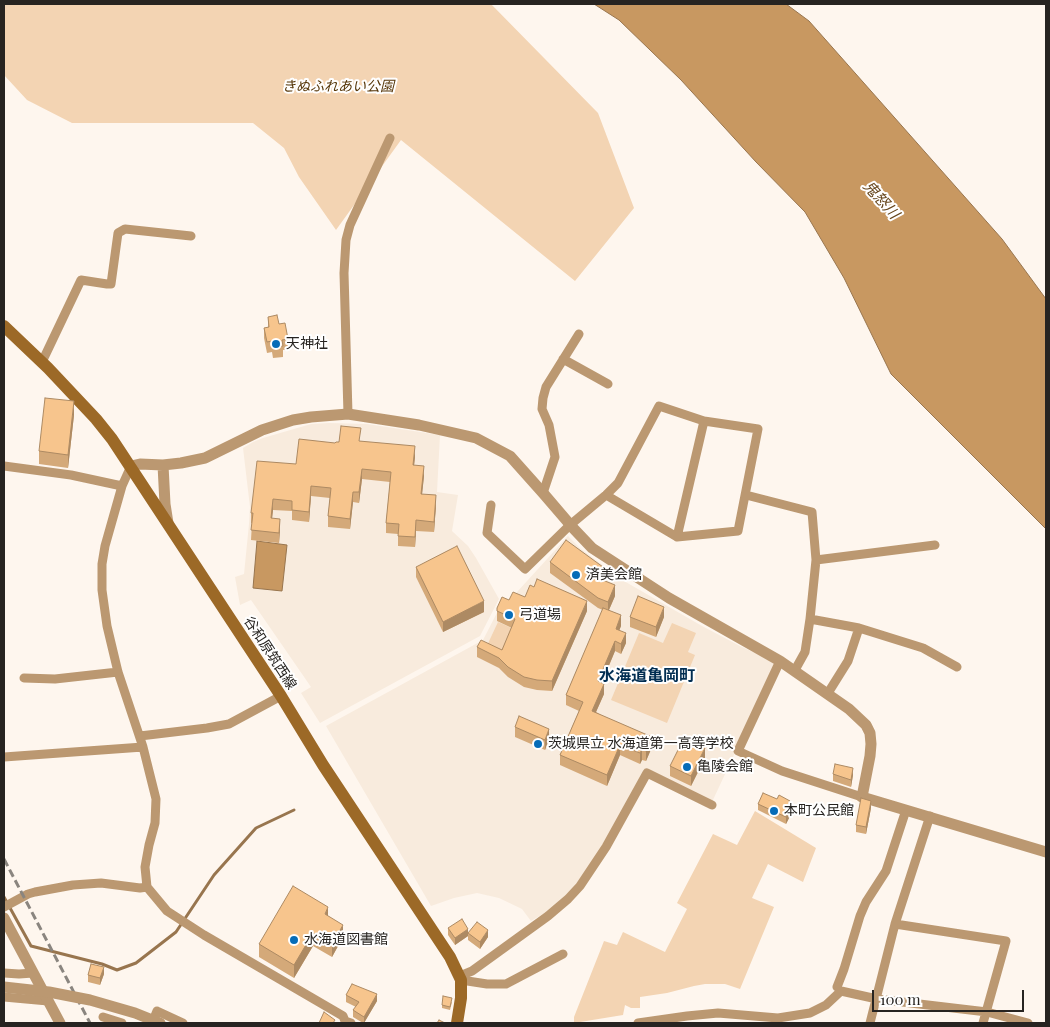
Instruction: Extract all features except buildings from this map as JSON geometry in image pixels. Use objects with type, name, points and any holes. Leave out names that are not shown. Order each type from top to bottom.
[{"type":"main road","name":"谷和原筑西線","points":[[4,326],[42,362],[96,419],[131,466],[281,696],[323,765],[450,957],[460,978]]},
{"type":"main road","points":[[457,1023],[461,998],[460,978]]},
{"type":"street","points":[[348,414],[344,273],[346,240],[350,225],[390,138]]},
{"type":"street","points":[[42,362],[81,280],[111,284],[118,233],[125,229],[191,236]]},
{"type":"street","points":[[543,493],[555,457],[549,424],[542,409],[542,398],[546,387],[579,334]]},
{"type":"street","points":[[563,359],[608,384]]},
{"type":"street","points":[[491,504],[487,533],[525,568],[618,483],[659,406],[704,421],[758,429],[738,531],[677,538],[606,495]]},
{"type":"street","points":[[346,1023],[343,1016],[204,935],[167,911],[147,887],[146,862],[155,823],[154,788],[140,736],[118,672],[107,626],[102,590],[102,564],[105,546],[122,486],[131,466],[164,465],[205,458],[262,430],[293,420],[311,417],[348,414],[419,425],[476,438],[510,456],[592,548],[644,583],[795,670],[849,709],[866,725],[870,733],[870,756],[862,797]]},
{"type":"street","points":[[677,538],[704,421]]},
{"type":"street","points":[[164,465],[165,504],[168,525]]},
{"type":"street","points":[[4,466],[71,475],[122,486]]},
{"type":"street","points":[[746,495],[812,512],[816,560],[810,619],[805,652],[795,670]]},
{"type":"street","points":[[816,560],[935,545]]},
{"type":"street","points":[[810,619],[859,628],[923,648],[957,667]]},
{"type":"street","points":[[828,693],[848,661],[859,628]]},
{"type":"street","points":[[780,661],[738,751],[782,771],[1046,852]]},
{"type":"street","points":[[24,678],[55,679],[118,672]]},
{"type":"street","points":[[140,736],[229,724],[281,696]]},
{"type":"street","points":[[4,757],[143,747]]},
{"type":"street","points":[[460,978],[548,916],[580,886],[606,847],[647,773],[712,805]]},
{"type":"street","points":[[638,1023],[718,1013],[754,1020],[778,1018],[810,1013],[826,1005],[844,969],[866,902],[886,871],[906,810]]},
{"type":"street","points":[[870,1023],[895,924],[930,816]]},
{"type":"street","points":[[4,907],[28,894],[73,885],[101,883],[140,888],[147,887]]},
{"type":"street","points":[[4,918],[60,1023]]},
{"type":"street","points":[[895,924],[1006,941],[983,1023]]},
{"type":"street","points":[[460,978],[487,984],[506,984],[563,954]]},
{"type":"street","points":[[4,973],[32,973]]},
{"type":"street","points":[[4,987],[49,992],[90,1000],[135,1013],[160,1023]]},
{"type":"street","points":[[836,987],[877,999],[986,1012],[1028,1023]]},
{"type":"street","points":[[4,997],[48,1000]]},
{"type":"street","points":[[152,1023],[157,1011],[183,1023]]},
{"type":"street","points":[[103,1016],[122,1023]]},
{"type":"shaded area","points":[[311,424],[367,424],[440,435],[437,492],[458,495],[452,531],[468,546],[499,599],[480,636],[320,723],[301,693],[311,687],[251,600],[240,605],[235,577],[244,574],[249,524],[250,507],[243,448],[263,438]]},
{"type":"shaded area","name":"茨城県立 水海道第一高等学校","points":[[568,536],[581,549],[624,581],[702,626],[777,663],[712,802],[645,769],[604,845],[571,891],[548,911],[531,921],[522,909],[499,898],[477,893],[431,906],[326,726],[483,640],[500,607],[507,603]]},
{"type":"green space","name":"きぬふれあい公園","points":[[4,4],[491,4],[598,113],[634,208],[575,281],[401,140],[336,230],[299,177],[284,148],[253,123],[72,123],[27,100],[4,75]]},
{"type":"green space","points":[[498,622],[514,629],[499,659],[484,652]]},
{"type":"green space","points":[[672,623],[696,633],[688,652],[695,655],[667,723],[611,700],[639,633],[663,643]]},
{"type":"green space","points":[[755,811],[816,848],[803,882],[768,864],[752,898],[774,907],[740,989],[725,984],[705,984],[640,997],[640,1008],[631,1008],[625,1005],[623,1015],[574,1023],[574,1017],[604,941],[617,945],[623,932],[665,952],[687,909],[677,903],[713,834],[737,845]]},
{"type":"water","name":"鬼怒川","points":[[594,4],[786,4],[809,21],[1002,239],[1046,299],[1046,529],[891,374],[844,278],[805,212],[681,80],[619,20]]},
{"type":"water","points":[[257,541],[287,545],[282,591],[253,588]]},
{"type":"waterway","points":[[4,897],[31,946],[102,964],[117,970],[136,963],[176,932],[214,875],[256,828],[294,810]]},
{"type":"railway","points":[[4,859],[90,1023]]},
{"type":"place","name":"天神社","points":[[276,344]]},
{"type":"place","name":"済美会館","points":[[576,575]]},
{"type":"place","name":"弓道場","points":[[509,615]]},
{"type":"place","name":"茨城県立 水海道第一高等学校","points":[[538,744]]},
{"type":"place","name":"亀陵会館","points":[[687,767]]},
{"type":"place","name":"本町公民館","points":[[774,811]]},
{"type":"place","name":"水海道図書館","points":[[294,940]]},
{"type":"district","name":"水海道亀岡町","points":[[647,676]]}]
